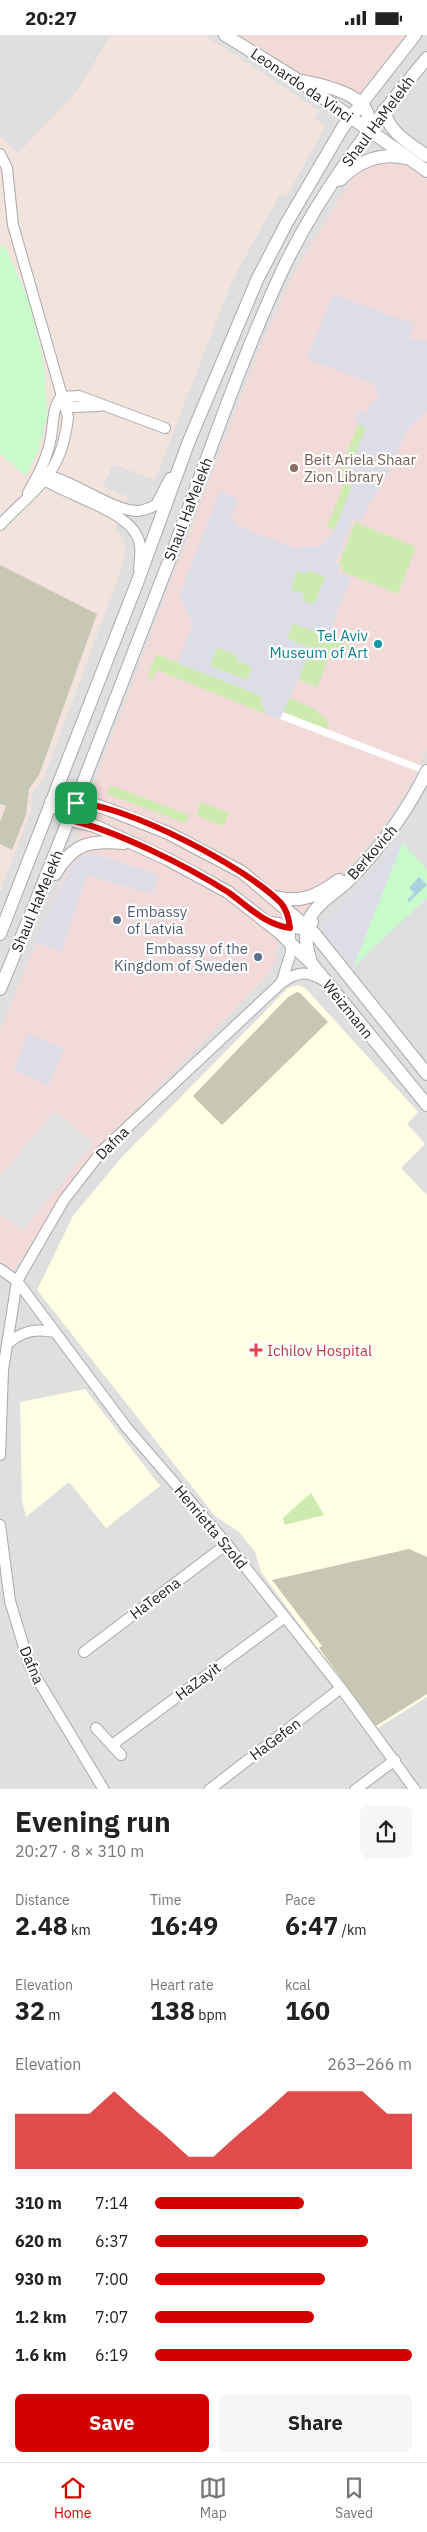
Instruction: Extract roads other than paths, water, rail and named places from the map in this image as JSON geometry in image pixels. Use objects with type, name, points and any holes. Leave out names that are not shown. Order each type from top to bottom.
[{"type":"street","name":"Leonardo da Vinci","points":[[225,35],[298,80],[427,171]]},
{"type":"street","name":"Shaul HaMelekh","points":[[0,935],[137,583],[189,441],[257,280],[286,223],[349,117],[415,35]]},
{"type":"street","name":"Shaul HaMelekh","points":[[0,989],[70,820],[242,368],[283,270],[316,209],[368,130],[427,58]]},
{"type":"street","points":[[298,80],[336,89],[360,103],[368,113],[370,123],[368,130]]},
{"type":"street","points":[[384,110],[390,127],[427,156]]},
{"type":"street","points":[[0,154],[7,168],[13,225],[52,355],[61,397],[68,417],[56,462],[0,525]]},
{"type":"street","points":[[316,209],[339,181],[355,167],[367,160],[386,156],[409,159]]},
{"type":"street","points":[[61,397],[73,407],[105,406],[165,428]]},
{"type":"street","points":[[44,477],[56,403],[61,397]]},
{"type":"street","points":[[44,477],[124,507],[138,511],[148,509],[156,505],[161,497],[189,441]]},
{"type":"street","points":[[56,462],[61,484],[120,517],[137,535],[140,545],[137,583]]},
{"type":"street","points":[[24,500],[61,484]]},
{"type":"street","name":"Berkovich","points":[[307,925],[313,912],[349,880],[385,841],[406,811],[427,771]]},
{"type":"street","name":"Berkovich","points":[[307,925],[356,884],[394,842],[427,789]]},
{"type":"street","name":"Weizmann","points":[[51,803],[93,804],[168,833],[228,863],[307,925],[427,1074]]},
{"type":"street","name":"Weizmann","points":[[51,803],[70,820],[95,826],[167,859],[228,893],[292,943],[312,964],[427,1105]]},
{"type":"street","points":[[277,900],[310,899],[347,873],[385,841]]},
{"type":"street","points":[[34,908],[64,859],[72,852],[90,842],[134,844]]},
{"type":"street","name":"Dafna","points":[[277,900],[288,917],[292,943],[287,968],[280,984]]},
{"type":"street","name":"Weizmann","points":[[262,919],[290,928],[307,925]]},
{"type":"street","points":[[307,925],[307,943],[312,964]]},
{"type":"street","name":"Dafna","points":[[0,1455],[3,1370],[17,1281],[64,1200],[102,1151],[280,984],[298,973],[306,972],[326,982]]},
{"type":"street","name":"Henrietta Szold","points":[[0,1269],[17,1281],[127,1428],[226,1544],[342,1688],[415,1789]]},
{"type":"street","points":[[7,1344],[28,1331],[39,1329],[56,1332]]},
{"type":"street","name":"Dafna","points":[[0,1525],[10,1601],[30,1667],[104,1789]]},
{"type":"street","name":"HaTeena","points":[[84,1652],[226,1544]]},
{"type":"street","name":"HaZayit","points":[[112,1745],[284,1617]]},
{"type":"street","name":"HaGefen","points":[[210,1789],[342,1688]]},
{"type":"street","points":[[96,1728],[121,1755]]},
{"type":"street","points":[[355,1789],[395,1760]]},
{"type":"water","points":[[419,877],[427,885],[409,902],[407,900],[414,893],[409,888]]},
{"type":"place","name":"Beit Ariela Shaar Zion Library","points":[[294,468]]},
{"type":"place","name":"Tel Aviv Museum of Art","points":[[378,644]]},
{"type":"place","name":"Embassy of Latvia","points":[[117,920]]},
{"type":"place","name":"Embassy of the Kingdom of Sweden","points":[[258,957]]},
{"type":"place","name":"Ichilov Hospital","points":[[256,1350]]}]
